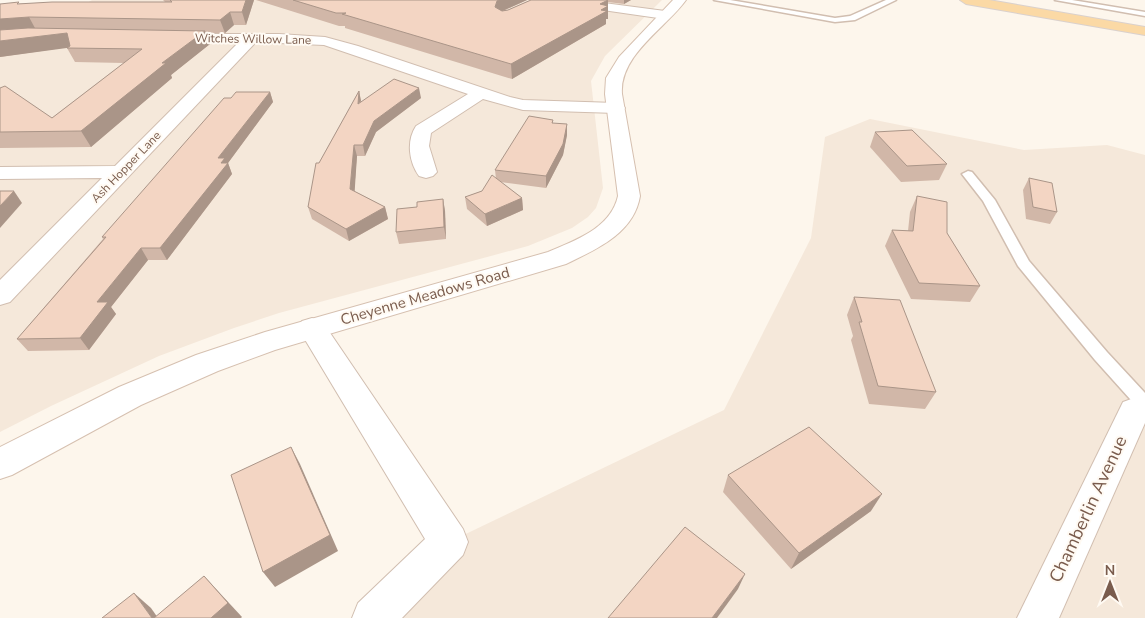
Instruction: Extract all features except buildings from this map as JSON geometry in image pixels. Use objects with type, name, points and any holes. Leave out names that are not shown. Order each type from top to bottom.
[{"type":"main road","points":[[966,0],[1145,32]]},
{"type":"street","points":[[561,0],[598,8],[603,12],[668,12]]},
{"type":"street","name":"Cheyenne Meadows Road","points":[[0,464],[130,396],[207,363],[265,342],[557,258],[586,245],[610,229],[622,215],[629,198],[616,108],[614,78],[626,58],[668,12]]},
{"type":"street","name":"Witches Willow Lane","points":[[154,37],[310,40],[340,44],[481,93],[523,104],[616,108]]},
{"type":"street","name":"Ash Hopper Lane","points":[[0,296],[252,38]]},
{"type":"street","points":[[426,172],[418,145],[422,130],[481,93]]},
{"type":"street","points":[[0,173],[122,172]]},
{"type":"street","points":[[312,328],[449,542],[373,618]]},
{"type":"street","name":"Chamberlin Avenue","points":[[1038,618],[1134,411],[1145,405]]},
{"type":"lane","points":[[718,0],[835,20],[852,18],[892,0]]},
{"type":"lane","points":[[1059,0],[1145,14]]},
{"type":"lane","points":[[968,174],[990,200],[1023,263],[1145,405]]},
{"type":"shaded area","points":[[92,0],[662,0],[605,56],[591,81],[603,188],[596,208],[588,217],[572,228],[528,246],[279,313],[234,328],[159,356],[0,432],[0,9],[85,4]]},
{"type":"shaded area","points":[[870,119],[1024,150],[1107,145],[1145,155],[1145,618],[373,618],[449,542],[724,410],[811,238],[825,137]]}]
